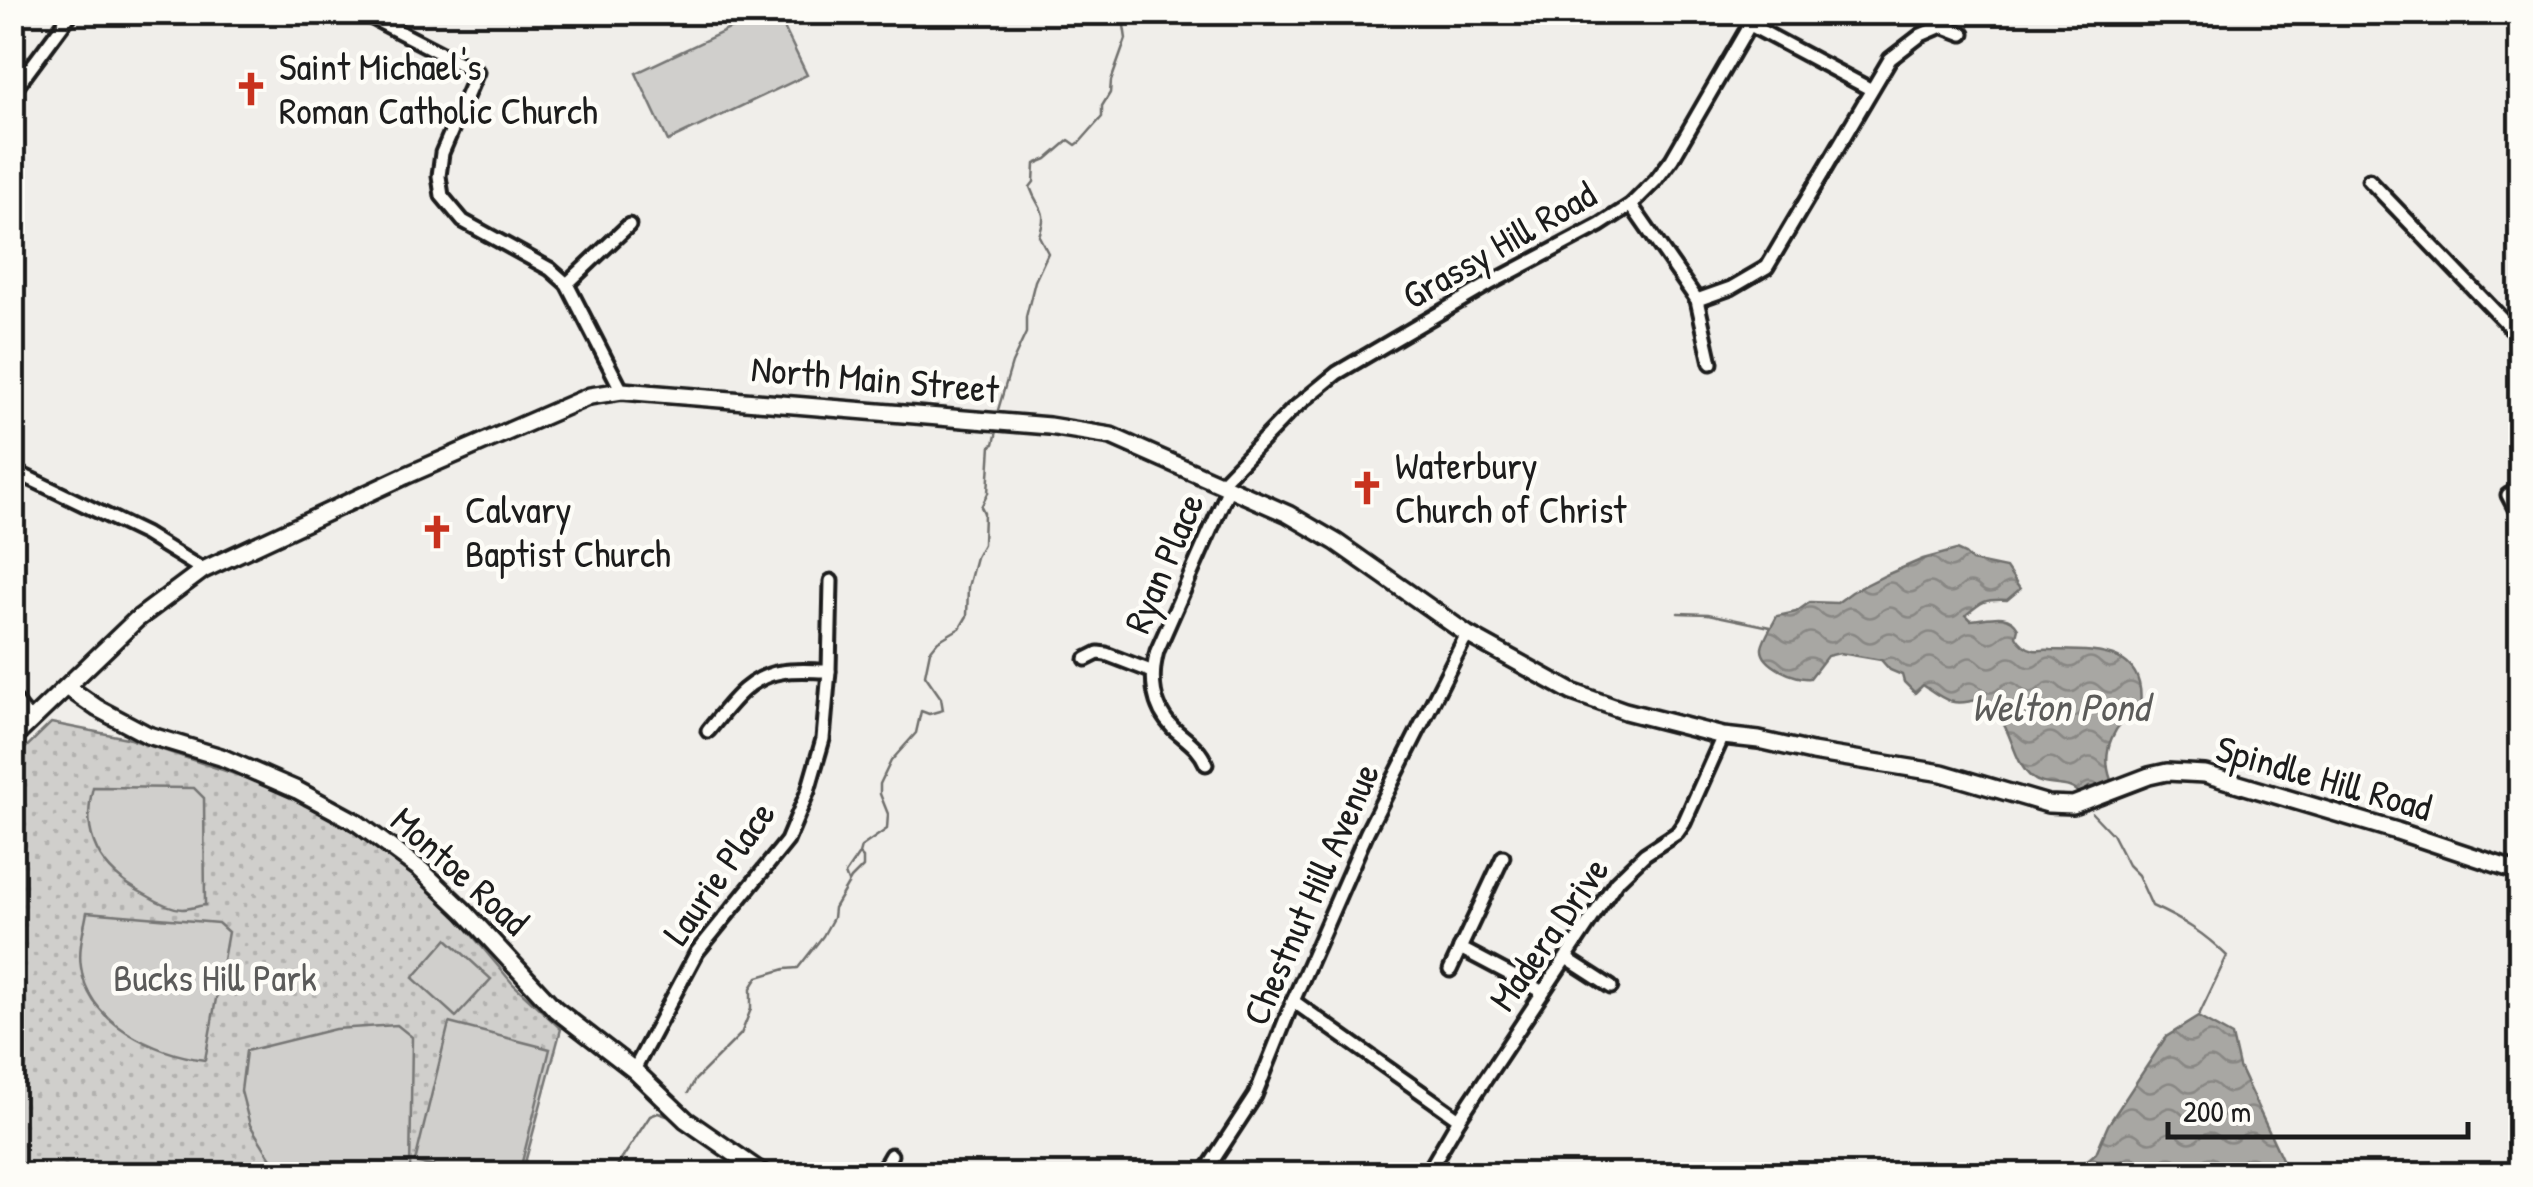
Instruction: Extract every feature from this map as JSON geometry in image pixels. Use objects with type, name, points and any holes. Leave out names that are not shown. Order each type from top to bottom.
[{"type":"main road","name":"North Main Street","points":[[12,739],[136,620],[203,570],[590,396],[622,392],[1049,426],[1111,436],[1288,514],[1336,542],[1467,634],[1572,692],[1723,736],[1759,740]]},
{"type":"main road","name":"Montoe Road","points":[[67,687],[148,735],[222,756],[356,822],[421,870],[464,910],[555,1009],[634,1070],[686,1120],[764,1174]]},
{"type":"main road","name":"Spindle Hill Road","points":[[1759,740],[1942,773],[2060,806],[2073,805],[2166,772],[2205,774],[2520,872]]},
{"type":"street","points":[[12,93],[72,12]]},
{"type":"street","points":[[361,12],[477,72],[442,152],[438,176],[442,196],[462,220],[550,269],[568,284],[622,392]]},
{"type":"street","name":"Grassy Hill Road","points":[[1224,486],[1311,392],[1337,373],[1630,205],[1672,159],[1758,12]]},
{"type":"street","points":[[1750,25],[1870,89]]},
{"type":"street","points":[[1697,300],[1731,288],[1767,266],[1890,59],[1921,35],[1942,26],[1963,34]]},
{"type":"street","points":[[2369,180],[2510,327],[2520,321]]},
{"type":"street","points":[[1630,205],[1697,300],[1711,363]]},
{"type":"street","points":[[568,284],[629,224]]},
{"type":"street","points":[[12,470],[132,528],[203,570]]},
{"type":"street","name":"Ryan Place","points":[[1206,764],[1197,748],[1164,717],[1154,693],[1153,672],[1157,651],[1224,486]]},
{"type":"street","points":[[2520,490],[2508,495],[2520,518]]},
{"type":"street","name":"Laurie Place","points":[[634,1070],[697,952],[787,840],[808,791],[824,738],[830,580]]},
{"type":"street","name":"Chestnut Hill Avenue","points":[[1204,1174],[1255,1096],[1368,832],[1467,634]]},
{"type":"street","points":[[1086,659],[1106,654],[1153,672]]},
{"type":"street","points":[[708,730],[742,691],[759,678],[780,672],[829,671]]},
{"type":"street","points":[[12,696],[31,721]]},
{"type":"street","name":"Madera Drive","points":[[1427,1174],[1459,1119],[1616,882],[1684,823],[1723,736]]},
{"type":"street","points":[[1450,970],[1503,857]]},
{"type":"street","points":[[1460,948],[1543,992]]},
{"type":"street","points":[[1566,958],[1610,987]]},
{"type":"street","points":[[1293,1001],[1459,1119]]},
{"type":"street","points":[[880,1174],[890,1155]]},
{"type":"green space","points":[[763,13],[777,13],[807,75],[668,141],[636,73]]},
{"type":"green space","name":"Bucks Hill Park","points":[[51,723],[127,738],[288,792],[407,864],[513,984],[561,1029],[522,1174],[13,1174],[12,969],[17,960],[13,957],[13,760]]},
{"type":"green space","points":[[93,787],[194,788],[204,798],[205,905],[182,909],[168,906],[130,886],[106,864],[89,822]]},
{"type":"green space","points":[[87,912],[218,923],[228,932],[205,1060],[146,1043],[110,1019],[96,1004],[86,987],[80,960]]},
{"type":"green space","points":[[447,939],[491,979],[456,1017],[413,978]]},
{"type":"green space","points":[[449,1023],[550,1049],[519,1174],[465,1174],[415,1162]]},
{"type":"green space","points":[[397,1025],[412,1037],[410,1174],[293,1174],[270,1157],[250,1125],[241,1091],[246,1051],[335,1029]]},
{"type":"water","name":"Welton Pond","points":[[1956,550],[1972,561],[2006,568],[2020,589],[2007,600],[1980,604],[1966,615],[1971,620],[2009,619],[2018,628],[2016,636],[2028,648],[2114,656],[2135,673],[2140,707],[2116,729],[2108,748],[2111,780],[2089,787],[2080,795],[2070,787],[2037,781],[2024,769],[2005,726],[1991,707],[1980,699],[1950,701],[1923,685],[1915,693],[1902,675],[1881,660],[1840,653],[1827,656],[1810,678],[1804,678],[1780,670],[1763,654],[1763,644],[1777,616],[1796,612],[1810,602],[1837,603],[1886,575]]},
{"type":"water","points":[[2198,1017],[2232,1036],[2239,1067],[2289,1174],[2070,1174],[2096,1153],[2108,1125],[2166,1037]]},
{"type":"waterway","points":[[998,410],[1026,333],[1035,281],[1048,253],[1039,236],[1043,215],[1030,187],[1035,164],[1069,140],[1076,145],[1102,117],[1102,106],[1110,93],[1126,39],[1122,12]]},
{"type":"waterway","points":[[688,1093],[695,1080],[741,1034],[751,1009],[751,988],[758,977],[798,968],[823,936],[834,908],[863,867],[861,847],[887,829],[888,814],[880,784],[891,761],[916,733],[921,711],[929,714],[943,710],[941,698],[925,675],[930,651],[938,641],[960,628],[967,616],[968,587],[983,544],[981,507],[988,493],[991,445],[997,431]]},
{"type":"waterway","points":[[1678,613],[1708,614],[1770,627]]},
{"type":"waterway","points":[[2092,813],[2112,834],[2152,906],[2192,927],[2227,956],[2199,1015]]},
{"type":"waterway","points":[[848,882],[845,874],[858,855]]},
{"type":"waterway","points":[[612,1174],[650,1116],[668,1114]]},
{"type":"place","name":"Saint Michael's Roman Catholic Church","points":[[251,89]]},
{"type":"place","name":"Waterbury Church of Christ","points":[[1367,488]]},
{"type":"place","name":"Calvary Baptist Church","points":[[437,532]]}]
